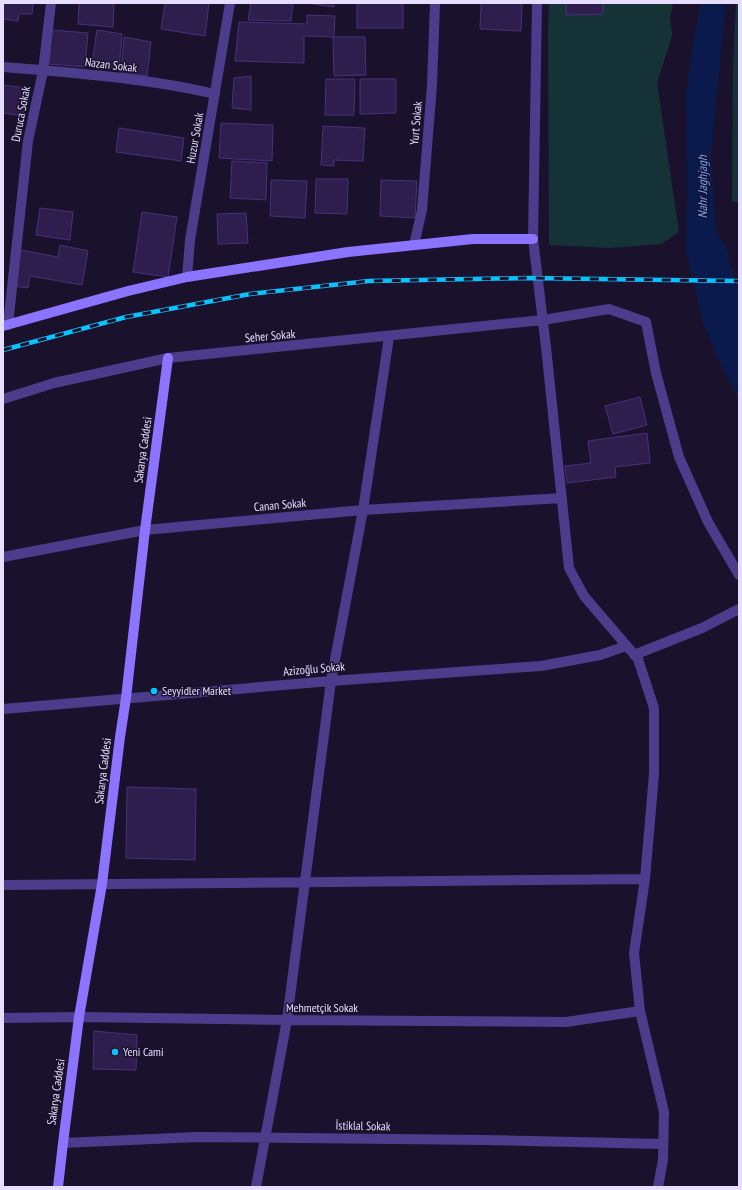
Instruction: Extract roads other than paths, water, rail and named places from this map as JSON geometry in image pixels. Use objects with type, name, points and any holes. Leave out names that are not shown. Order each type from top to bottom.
[{"type":"street","name":"Duruca Sokak","points":[[5,326],[28,141],[43,71],[51,3]]},
{"type":"street","name":"Huzur Sokak","points":[[187,277],[190,240],[230,3]]},
{"type":"street","name":"Yurt Sokak","points":[[414,245],[422,202],[432,85],[435,3]]},
{"type":"street","points":[[537,3],[533,239],[569,568],[584,596],[638,659],[654,708],[654,774],[645,879],[634,952],[640,1011],[664,1112],[663,1160],[658,1187]]},
{"type":"street","name":"Nazan Sokak","points":[[3,67],[188,88],[215,94]]},
{"type":"street","points":[[5,326],[128,291],[187,277],[348,252],[473,239],[533,239]]},
{"type":"street","name":"Seher Sokak","points":[[3,399],[54,383],[168,358],[389,337],[543,320],[609,309],[646,322],[656,372],[679,457],[708,522],[739,575]]},
{"type":"street","points":[[256,1187],[287,1020],[331,681],[363,510],[389,337]]},
{"type":"street","name":"Sakarya Caddesi","points":[[58,1187],[79,1017],[102,884],[126,698],[145,530],[168,358]]},
{"type":"street","name":"Canan Sokak","points":[[3,557],[145,530],[363,510],[562,498]]},
{"type":"street","points":[[634,654],[702,628],[739,608]]},
{"type":"street","name":"Azizoğlu Sokak","points":[[3,709],[331,681],[541,666],[600,655],[626,646]]},
{"type":"street","points":[[3,885],[645,879]]},
{"type":"street","name":"Mehmetçik Sokak","points":[[3,1018],[79,1017],[566,1022],[640,1011]]},
{"type":"street","name":"İstiklal Sokak","points":[[63,1143],[198,1137],[485,1140],[663,1144]]},
{"type":"water","name":"Nahr Jaghjagh","points":[[701,3],[726,3],[711,153],[716,231],[718,236],[725,243],[739,294],[739,399],[717,357],[702,320],[686,250],[686,96],[693,44]]},
{"type":"railway","points":[[3,350],[126,317],[250,294],[369,281],[528,278],[739,281]]},
{"type":"place","name":"Seyyidler Market","points":[[154,691]]},
{"type":"place","name":"Yeni Cami","points":[[115,1052]]}]
